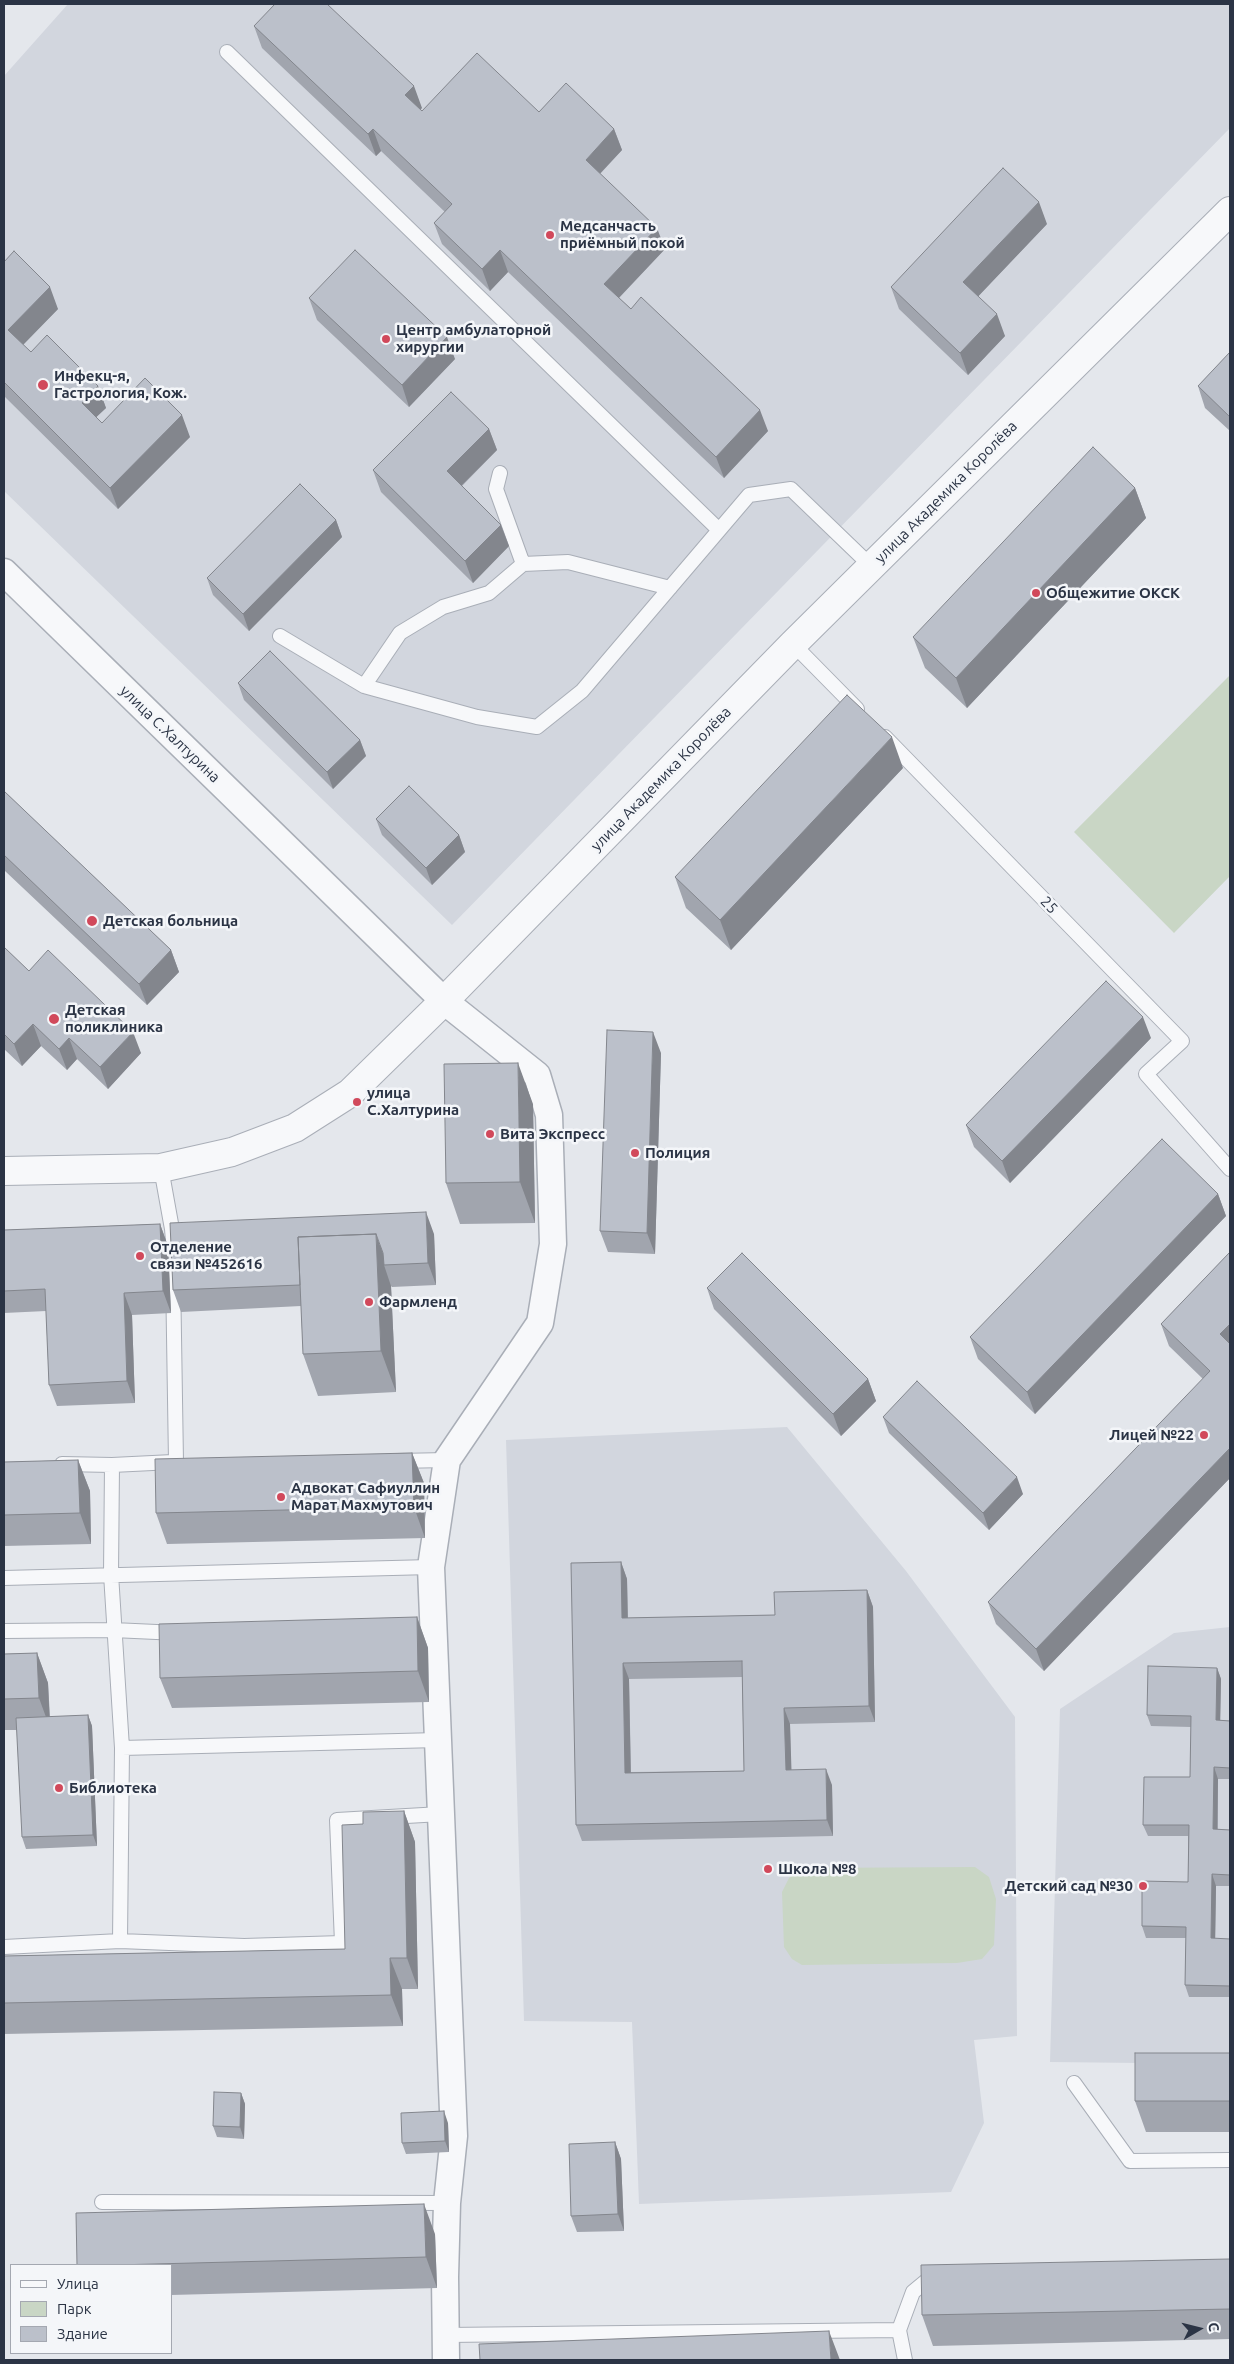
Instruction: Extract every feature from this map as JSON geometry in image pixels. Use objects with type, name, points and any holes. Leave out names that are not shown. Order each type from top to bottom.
[{"type":"street","name":"улица Академика Королёва","points":[[4,1171],[161,1168],[232,1152],[295,1128],[350,1093],[444,1001],[793,644],[1230,211]]},
{"type":"street","name":"улица С.Халтурина","points":[[4,572],[444,1001],[537,1074],[550,1115],[554,1244],[540,1323],[446,1460]]},
{"type":"street","points":[[446,1460],[431,1567],[428,1648],[438,1740],[454,2136],[447,2203],[444,2277],[446,2348]]},
{"type":"lane","points":[[227,52],[719,530]]},
{"type":"lane","points":[[500,473],[496,489],[523,564]]},
{"type":"lane","points":[[280,636],[364,686],[477,717],[537,727],[582,691],[749,495],[791,489],[871,566]]},
{"type":"lane","points":[[364,686],[400,633],[443,606],[489,593],[523,564],[568,562],[670,588]]},
{"type":"lane","name":"25","points":[[793,644],[1182,1041],[1146,1074],[1230,1169]]},
{"type":"lane","points":[[53,1464],[112,1465],[181,1462],[172,1229],[161,1168]]},
{"type":"lane","points":[[379,1461],[446,1460]]},
{"type":"lane","points":[[112,1465],[110,1574],[122,1748],[120,1941]]},
{"type":"lane","points":[[4,1578],[431,1567]]},
{"type":"lane","points":[[4,1631],[113,1630],[190,1634]]},
{"type":"lane","points":[[122,1748],[438,1740]]},
{"type":"lane","points":[[4,1946],[120,1941],[244,1946],[342,1943],[337,1820],[441,1814]]},
{"type":"lane","points":[[1074,2083],[1130,2161],[1230,2160]]},
{"type":"lane","points":[[102,2202],[447,2203]]},
{"type":"lane","points":[[905,2360],[899,2330],[913,2292],[945,2265]]},
{"type":"lane","points":[[446,2348],[899,2330]]},
{"type":"shaded area","points":[[68,4],[1230,4],[1230,128],[452,925],[4,491],[4,76]]},
{"type":"shaded area","name":"Школа №8","points":[[787,1427],[906,1571],[1015,1717],[1017,2036],[974,2040],[984,2123],[951,2192],[639,2204],[632,2022],[524,2021],[506,1440]]},
{"type":"shaded area","name":"Детский сад №30","points":[[1230,1627],[1230,2064],[1050,2062],[1060,1709],[1174,1633]]},
{"type":"green space","points":[[1230,675],[1230,876],[1174,933],[1074,832]]},
{"type":"green space","points":[[975,1867],[989,1877],[996,1899],[994,1945],[982,1959],[957,1963],[802,1965],[792,1959],[784,1947],[782,1892],[789,1878],[801,1868]]},
{"type":"building","name":"Медсанчасть приёмный покой","points":[[275,4],[327,4],[414,86],[405,95],[422,111],[477,53],[539,112],[566,83],[614,129],[586,160],[657,228],[604,284],[631,309],[641,297],[760,410],[716,457],[500,250],[482,269],[434,223],[452,204],[373,129],[368,134],[254,26]]},
{"type":"building","points":[[1003,168],[1039,202],[963,282],[997,314],[960,353],[891,287]]},
{"type":"building","name":"Центр амбулаторной хирургии","points":[[355,250],[447,337],[402,385],[309,298]]},
{"type":"building","name":"Инфекц-я, Гастрология, Кож.","points":[[14,251],[50,287],[8,330],[31,352],[47,335],[98,386],[82,403],[102,423],[145,378],[182,415],[110,488],[4,382],[4,262]]},
{"type":"building","points":[[1230,352],[1230,417],[1198,386]]},
{"type":"building","points":[[451,392],[489,429],[447,471],[501,525],[465,561],[373,470]]},
{"type":"building","points":[[1093,447],[1135,488],[956,678],[913,637]]},
{"type":"building","points":[[300,484],[336,520],[243,614],[207,578]]},
{"type":"building","points":[[270,651],[360,740],[327,772],[238,683]]},
{"type":"building","points":[[847,695],[892,737],[720,920],[675,877]]},
{"type":"building","points":[[409,786],[459,835],[426,868],[376,819]]},
{"type":"building","name":"Детская больница","points":[[4,791],[171,950],[139,984],[4,855]]},
{"type":"building","name":"Детская поликлиника","points":[[4,947],[29,971],[48,950],[133,1032],[100,1067],[69,1038],[59,1049],[33,1024],[14,1044],[4,1034]]},
{"type":"building","points":[[1106,981],[1143,1017],[1002,1161],[966,1125]]},
{"type":"building","name":"Полиция","points":[[607,1030],[653,1032],[647,1233],[600,1231]]},
{"type":"building","points":[[518,1063],[520,1182],[446,1183],[444,1064]]},
{"type":"building","points":[[1162,1139],[1218,1194],[1027,1392],[970,1337]]},
{"type":"building","points":[[426,1212],[428,1263],[384,1265],[383,1253],[376,1234],[298,1237],[300,1285],[173,1290],[170,1223]]},
{"type":"building","points":[[160,1224],[163,1291],[124,1293],[127,1381],[49,1385],[45,1289],[4,1291],[4,1230]]},
{"type":"building","points":[[376,1234],[381,1351],[303,1354],[298,1237]]},
{"type":"building","name":"Лицей №22","points":[[1230,1252],[1230,1324],[1220,1334],[1230,1344],[1230,1448],[1036,1649],[988,1602],[1210,1371],[1161,1324]]},
{"type":"building","points":[[742,1253],[868,1379],[833,1414],[707,1288]]},
{"type":"building","points":[[917,1381],[1017,1477],[983,1513],[883,1417]]},
{"type":"building","points":[[412,1453],[414,1507],[156,1513],[155,1459]]},
{"type":"building","points":[[78,1460],[80,1513],[4,1515],[4,1462]]},
{"type":"building","points":[[621,1562],[622,1618],[775,1615],[774,1592],[867,1590],[869,1706],[784,1708],[786,1770],[826,1769],[827,1820],[576,1825],[571,1563]],"holes":[[[742,1661],[744,1771],[625,1773],[623,1663]]]},
{"type":"building","points":[[417,1617],[418,1671],[160,1678],[159,1624]]},
{"type":"building","points":[[37,1653],[39,1698],[4,1699],[4,1654]]},
{"type":"building","points":[[1148,1666],[1217,1668],[1216,1720],[1230,1721],[1230,1768],[1214,1767],[1213,1829],[1230,1830],[1230,1875],[1212,1874],[1211,1938],[1230,1939],[1230,1986],[1185,1985],[1186,1927],[1142,1926],[1142,1881],[1188,1882],[1189,1825],[1143,1825],[1144,1777],[1190,1777],[1191,1716],[1147,1715]]},
{"type":"building","name":"Библиотека","points":[[88,1715],[93,1835],[22,1837],[16,1718]]},
{"type":"building","points":[[404,1811],[407,1958],[390,1958],[391,1995],[4,2003],[4,1956],[345,1949],[342,1825],[363,1824],[363,1812]]},
{"type":"building","points":[[1135,2053],[1230,2053],[1230,2101],[1135,2101]]},
{"type":"building","points":[[214,2092],[241,2093],[240,2127],[213,2126]]},
{"type":"building","points":[[444,2111],[445,2141],[402,2143],[401,2113]]},
{"type":"building","points":[[615,2142],[618,2214],[571,2216],[569,2144]]},
{"type":"building","points":[[424,2204],[426,2257],[154,2264],[77,2264],[76,2213]]},
{"type":"building","points":[[1230,2259],[1230,2309],[922,2315],[921,2265]]},
{"type":"building","points":[[829,2331],[831,2360],[480,2360],[479,2344]]},
{"type":"place","name":"Медсанчасть приёмный покой","points":[[550,235]]},
{"type":"place","name":"Центр амбулаторной хирургии","points":[[386,339]]},
{"type":"place","name":"Инфекц-я, Гастрология, Кож.","points":[[43,385]]},
{"type":"place","name":"Общежитие ОКСК","points":[[1036,593]]},
{"type":"place","name":"Детская больница","points":[[92,921]]},
{"type":"place","name":"Детская поликлиника","points":[[54,1019]]},
{"type":"place","name":"улица С.Халтурина","points":[[357,1102]]},
{"type":"place","name":"Вита Экспресс","points":[[490,1134]]},
{"type":"place","name":"Полиция","points":[[635,1153]]},
{"type":"place","name":"Отделение связи №452616","points":[[140,1256]]},
{"type":"place","name":"Фармленд","points":[[369,1302]]},
{"type":"place","name":"Лицей №22","points":[[1204,1435]]},
{"type":"place","name":"Адвокат Сафиуллин Марат Махмутович","points":[[281,1497]]},
{"type":"place","name":"Библиотека","points":[[59,1788]]},
{"type":"place","name":"Школа №8","points":[[768,1869]]},
{"type":"place","name":"Детский сад №30","points":[[1143,1886]]}]
